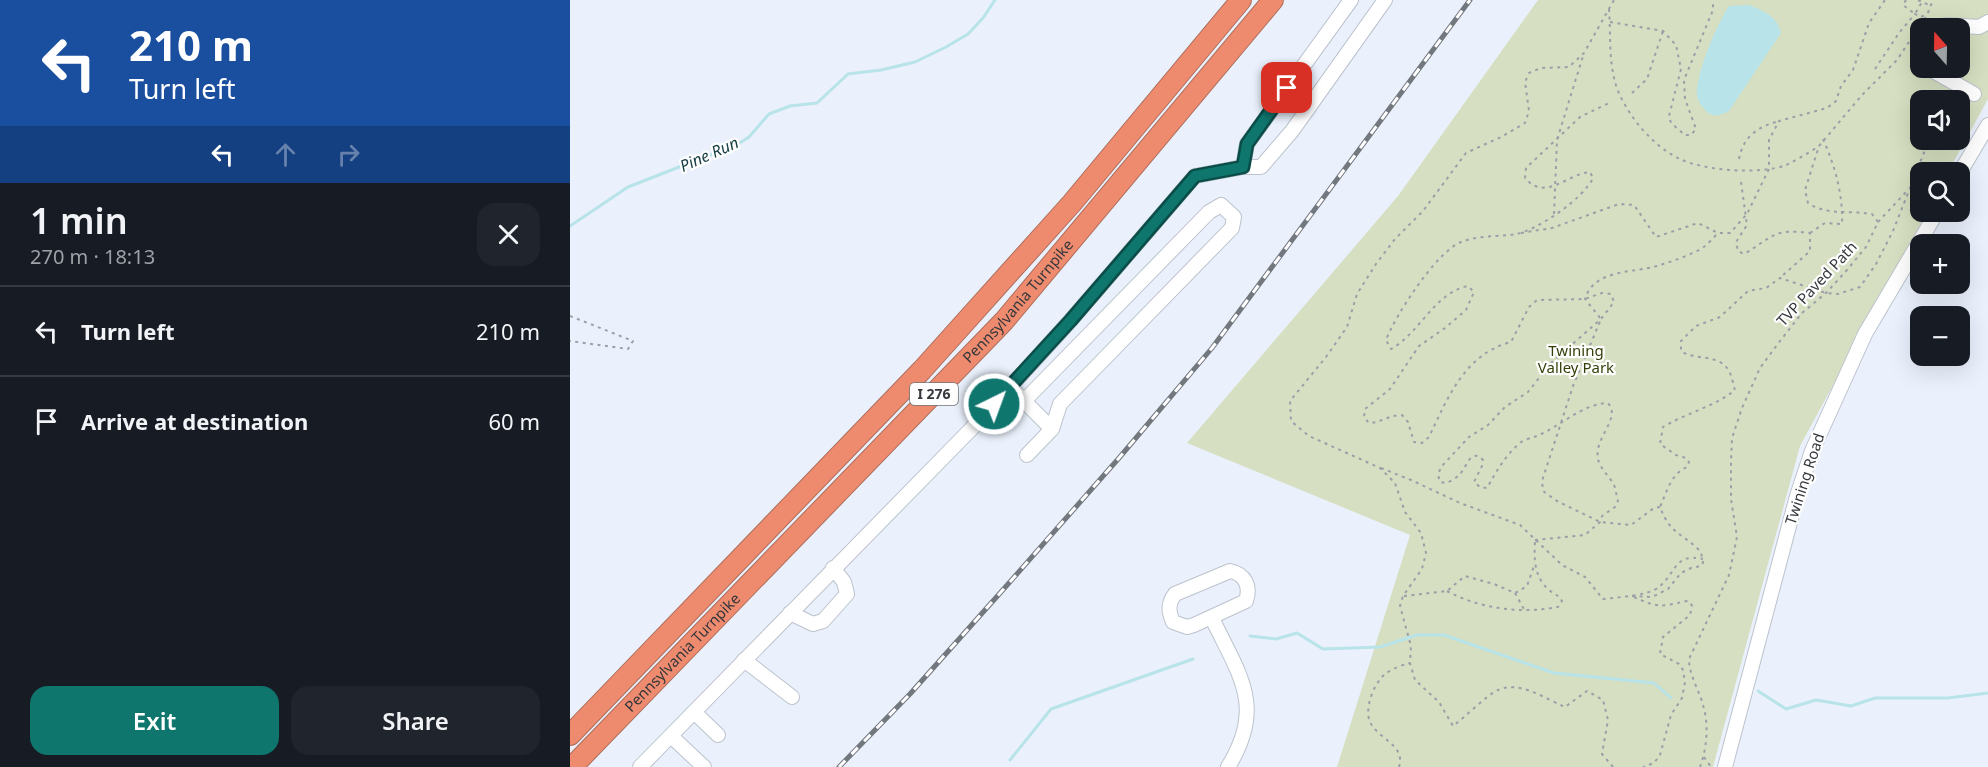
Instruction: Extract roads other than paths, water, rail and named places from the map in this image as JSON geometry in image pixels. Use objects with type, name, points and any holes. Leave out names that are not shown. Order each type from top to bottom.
[{"type":"highway","name":"Pennsylvania Turnpike","points":[[570,735],[922,370],[1072,203],[1241,0]]},
{"type":"highway","name":"Pennsylvania Turnpike","points":[[572,767],[1005,321],[1273,0]]},
{"type":"street","points":[[1243,167],[1247,144],[1351,0]]},
{"type":"street","points":[[640,767],[978,422],[1071,320],[1195,176],[1243,167],[1261,167],[1292,131],[1385,0]]},
{"type":"street","points":[[1970,26],[1979,27],[1988,22]]},
{"type":"street","points":[[1946,78],[1974,94]]},
{"type":"street","points":[[1966,162],[1988,125]]},
{"type":"street","points":[[1024,401],[1209,212],[1221,205],[1234,217],[1232,228],[1060,404],[1052,429],[1027,455]]},
{"type":"street","name":"Twining Road","points":[[1725,767],[1797,496],[1812,452],[1865,334],[1931,222]]},
{"type":"street","points":[[1010,387],[1052,429]]},
{"type":"street","points":[[790,613],[813,624],[824,621],[847,594],[844,582],[833,568]]},
{"type":"street","points":[[1230,571],[1238,573],[1248,586],[1246,601],[1212,618],[1187,627],[1178,626],[1170,616],[1170,601],[1176,594],[1222,573],[1230,571]]},
{"type":"street","points":[[1212,618],[1244,684],[1248,705],[1243,738],[1228,767]]},
{"type":"street","points":[[744,660],[792,697]]},
{"type":"street","points":[[694,712],[718,735]]},
{"type":"street","points":[[671,736],[704,767]]},
{"type":"water","points":[[1749,5],[1773,18],[1781,33],[1729,111],[1721,115],[1712,115],[1702,107],[1697,96],[1703,63],[1729,6]]},
{"type":"waterway","name":"Pine Run","points":[[570,226],[628,187],[738,144],[749,137],[769,114],[790,106],[817,103],[848,74],[881,70],[915,62],[946,47],[968,34],[995,0]]},
{"type":"waterway","points":[[1250,636],[1276,639],[1297,633],[1323,649],[1380,647],[1417,635],[1444,635],[1554,673],[1654,683],[1671,698]]},
{"type":"waterway","points":[[1010,760],[1051,709],[1193,659]]},
{"type":"waterway","points":[[1758,691],[1786,709],[1816,700],[1851,706],[1875,698],[1948,698],[1988,693]]},
{"type":"railway","points":[[839,767],[910,694],[1001,592],[1212,348],[1470,0]]},
{"type":"park label","name":"Twining Valley Park","points":[[1576,360]]}]
